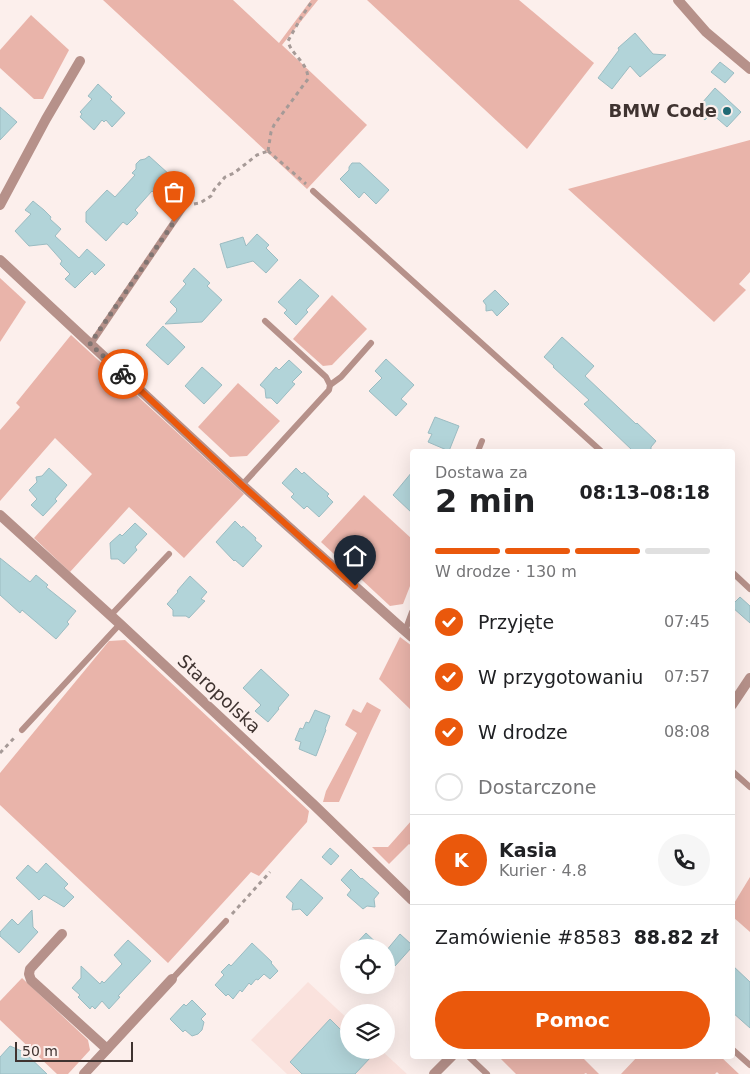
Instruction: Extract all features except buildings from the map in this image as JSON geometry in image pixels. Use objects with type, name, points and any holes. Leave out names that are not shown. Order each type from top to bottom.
[{"type":"street","points":[[678,0],[706,32],[750,69]]},
{"type":"street","points":[[0,205],[46,119],[80,61]]},
{"type":"street","points":[[0,260],[242,485],[409,634]]},
{"type":"street","name":"Staropolska","points":[[0,515],[120,624],[410,898]]},
{"type":"street","points":[[735,700],[750,678]]},
{"type":"street","points":[[62,934],[30,969],[31,980],[107,1049]]},
{"type":"street","points":[[84,1074],[172,979]]},
{"type":"street","points":[[434,1074],[449,1059]]},
{"type":"lane","points":[[314,191],[599,449]]},
{"type":"lane","points":[[90,344],[184,207]]},
{"type":"lane","points":[[265,321],[326,377],[330,385]]},
{"type":"lane","points":[[242,485],[329,390],[330,385],[341,377],[371,343]]},
{"type":"lane","points":[[479,449],[482,442]]},
{"type":"lane","points":[[110,616],[169,554]]},
{"type":"lane","points":[[735,575],[750,588]]},
{"type":"lane","points":[[22,730],[120,624]]},
{"type":"lane","points":[[735,774],[750,787]]},
{"type":"lane","points":[[172,979],[226,921]]},
{"type":"lane","points":[[735,1052],[750,1065]]},
{"type":"lane","points":[[471,1059],[488,1074]]},
{"type":"path","points":[[268,151],[270,132],[308,79],[303,63],[290,48],[288,41],[313,0]]},
{"type":"path","points":[[268,151],[314,191]]},
{"type":"path","points":[[184,207],[200,203],[211,196],[225,177],[234,173],[257,155],[268,151]]},
{"type":"path","points":[[0,753],[22,730]]},
{"type":"path","points":[[226,921],[270,872]]},
{"type":"shaded area","points":[[103,0],[233,0],[279,43],[311,0],[318,0],[282,45],[367,125],[307,189]]},
{"type":"shaded area","points":[[367,0],[519,0],[594,63],[527,149]]},
{"type":"shaded area","points":[[31,15],[69,50],[43,99],[34,99],[0,68],[0,50]]},
{"type":"shaded area","points":[[750,140],[750,272],[739,284],[746,290],[714,322],[568,189]]},
{"type":"shaded area","points":[[0,278],[26,302],[0,342]]},
{"type":"shaded area","points":[[332,295],[367,329],[332,365],[323,366],[293,339]]},
{"type":"shaded area","points":[[71,335],[244,494],[184,558],[129,507],[70,572],[34,538],[92,474],[55,438],[0,501],[0,430],[20,407],[16,403]]},
{"type":"shaded area","points":[[238,383],[280,421],[247,456],[230,457],[198,427]]},
{"type":"shaded area","points":[[364,495],[410,537],[410,586],[403,604],[390,606],[321,542]]},
{"type":"shaded area","points":[[400,637],[410,644],[410,709],[379,679]]},
{"type":"shaded area","points":[[125,640],[309,811],[307,822],[259,876],[251,872],[168,963],[0,805],[0,773],[109,641]]},
{"type":"shaded area","points":[[367,702],[381,710],[339,802],[323,802],[326,791],[357,733],[345,725],[353,709],[361,713]]},
{"type":"shaded area","points":[[410,822],[410,845],[389,864],[372,847],[388,847]]},
{"type":"shaded area","points":[[750,877],[750,932],[735,919],[735,902]]},
{"type":"shaded area","points":[[22,978],[88,1040],[90,1050],[68,1074],[57,1074],[0,1020],[0,1001]]},
{"type":"shaded area","points":[[308,982],[340,1012],[340,1059],[391,1059],[407,1074],[287,1074],[251,1040]]},
{"type":"shaded area","points":[[501,1059],[584,1059],[599,1074],[586,1073],[516,1074]]},
{"type":"shaded area","points":[[635,1059],[723,1059],[739,1074],[719,1074],[717,1072],[715,1074],[621,1074]]},
{"type":"way so far","points":[[123,374],[90,344],[174,222]]},
{"type":"place","name":"BMW Code","points":[[727,111]]},
{"type":"route","points":[[123,374],[242,485],[355,586]]}]
